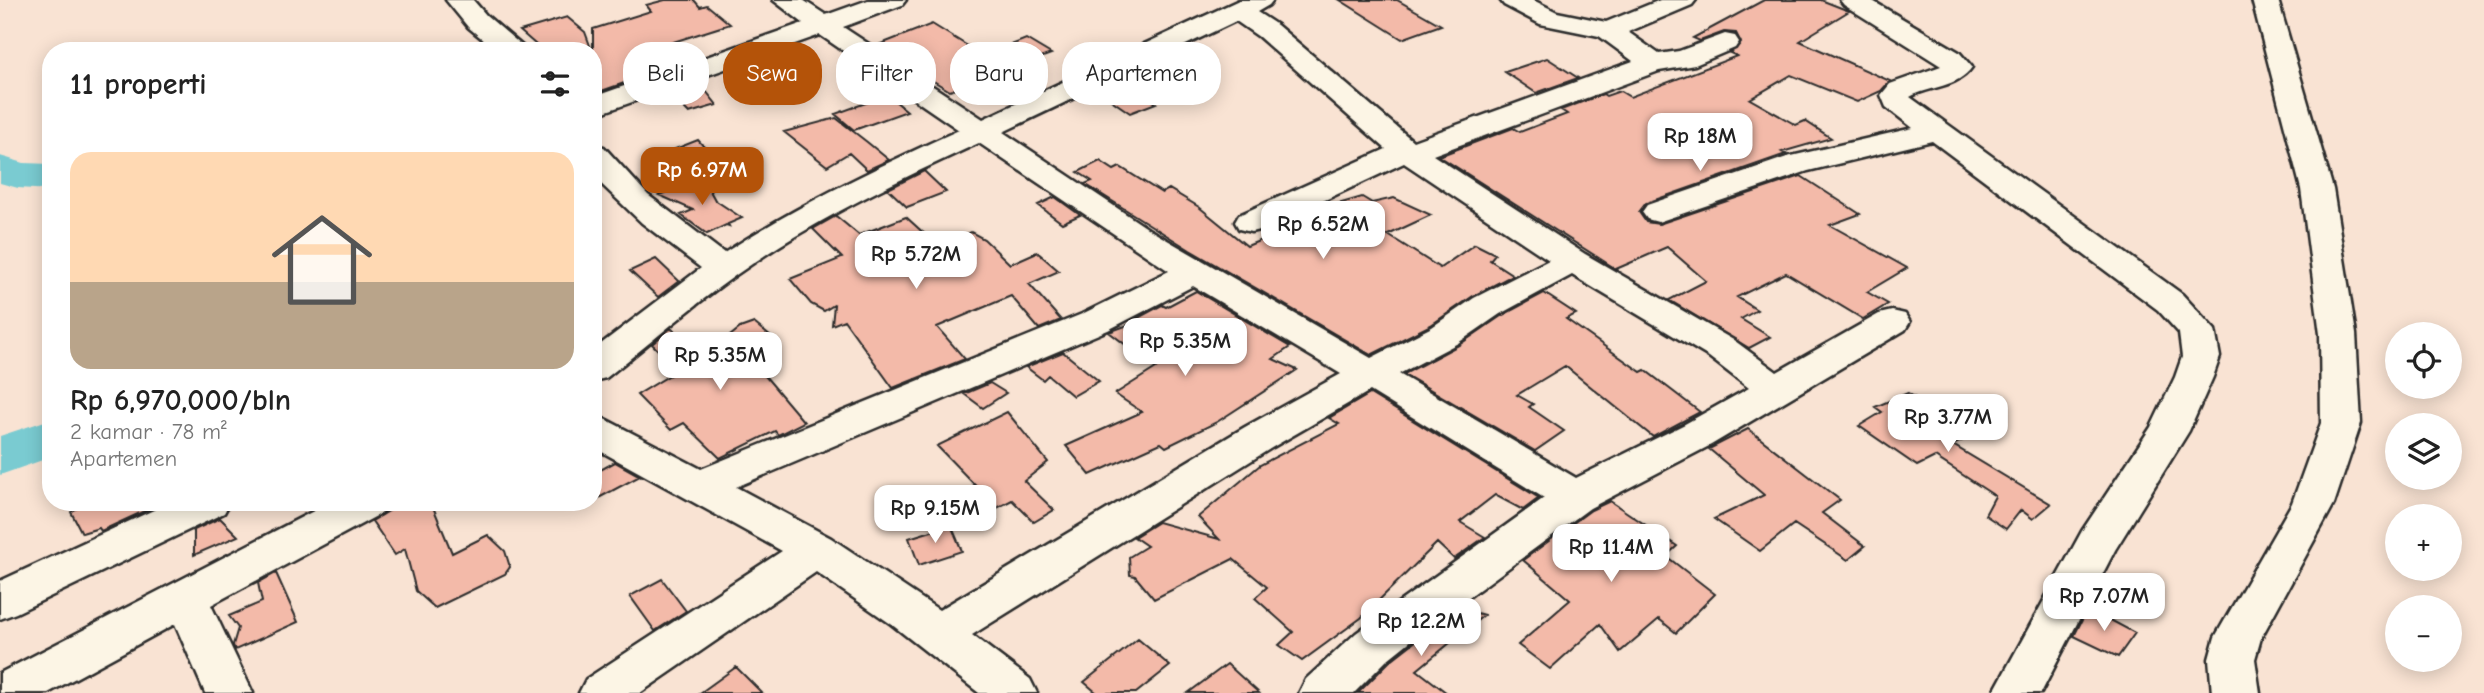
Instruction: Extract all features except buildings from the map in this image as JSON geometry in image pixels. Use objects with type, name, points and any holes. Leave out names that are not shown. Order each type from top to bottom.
[{"type":"street","points":[[459,0],[477,21],[503,42]]},
{"type":"street","points":[[786,0],[1195,271],[1575,497]]},
{"type":"street","points":[[602,104],[893,0]]},
{"type":"street","points":[[1513,0],[1549,18],[1608,30],[1654,63]]},
{"type":"street","points":[[1608,30],[1683,0]]},
{"type":"street","points":[[1853,0],[1956,63],[1958,67],[1954,72],[1900,90],[1895,95],[1896,101],[2170,302],[2197,330],[2201,343],[2201,357],[2194,377],[2169,431],[2097,542],[2017,693]]},
{"type":"street","points":[[2236,693],[2232,659],[2238,637],[2313,504],[2341,423],[2338,334],[2317,190],[2265,0]]},
{"type":"street","points":[[602,362],[723,268],[774,234],[840,198],[1249,5],[1268,31],[1408,152],[1573,261],[1722,349],[1776,390]]},
{"type":"street","points":[[1251,222],[1408,152],[1654,63],[1685,59],[1725,42]]},
{"type":"street","points":[[1658,212],[1798,164],[1937,131]]},
{"type":"street","points":[[602,167],[644,211],[723,268]]},
{"type":"street","points":[[938,634],[1259,437],[1370,374],[1434,342],[1487,306],[1573,261]]},
{"type":"street","points":[[698,487],[1095,322],[1195,271]]},
{"type":"street","points":[[1323,693],[1372,646],[1412,614],[1575,497],[1697,435],[1892,323]]},
{"type":"street","points":[[602,435],[816,550],[938,634],[1013,693]]},
{"type":"street","points":[[0,601],[190,511]]},
{"type":"street","points":[[5,693],[186,598],[334,511]]},
{"type":"street","points":[[603,693],[816,550]]},
{"type":"street","points":[[186,598],[229,693]]},
{"type":"waterway","points":[[0,168],[18,175],[42,176]]},
{"type":"waterway","points":[[0,456],[42,440]]}]
